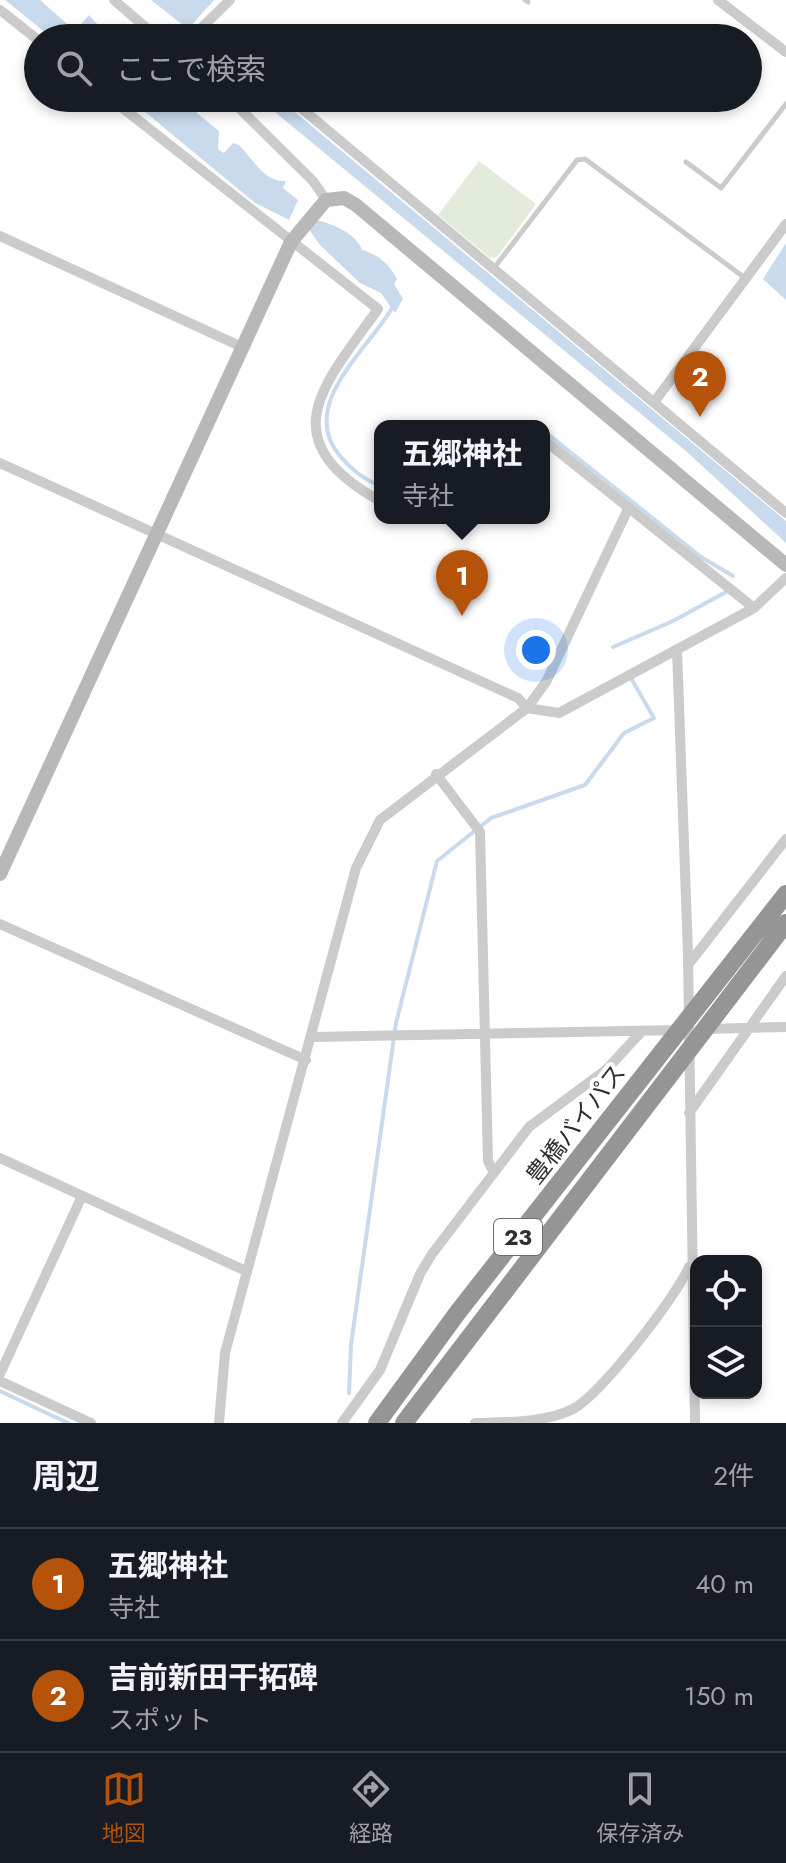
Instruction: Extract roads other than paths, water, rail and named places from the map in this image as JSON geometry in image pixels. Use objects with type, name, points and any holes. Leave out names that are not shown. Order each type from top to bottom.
[{"type":"highway","name":"豊橋バイパス","points":[[404,1423],[711,1005],[786,894]]},
{"type":"highway","name":"豊橋バイパス","points":[[711,1005],[786,923]]},
{"type":"highway","name":"豊橋バイパス","points":[[377,1423],[458,1312],[670,1058]]},
{"type":"street","points":[[114,0],[142,24]]},
{"type":"street","points":[[208,24],[230,0]]},
{"type":"street","points":[[718,0],[749,24]]},
{"type":"street","points":[[0,10],[24,29]]},
{"type":"street","points":[[762,34],[786,52]]},
{"type":"street","points":[[128,112],[378,309],[323,389],[315,424],[319,447],[328,462],[374,497]]},
{"type":"street","points":[[243,112],[313,181],[326,200]]},
{"type":"street","points":[[306,112],[786,513]]},
{"type":"street","points":[[0,874],[291,242],[326,200],[344,198],[356,205],[786,564]]},
{"type":"street","points":[[655,401],[786,224]]},
{"type":"street","points":[[0,236],[242,347]]},
{"type":"street","points":[[550,445],[754,608]]},
{"type":"street","points":[[0,463],[518,698],[527,708],[559,713],[754,608],[786,578]]},
{"type":"street","points":[[219,1423],[225,1353],[362,853],[380,820],[436,774],[527,708],[546,682],[628,509]]},
{"type":"street","points":[[677,650],[688,965],[691,1255]]},
{"type":"street","points":[[436,774],[477,828],[488,1161],[494,1173]]},
{"type":"street","points":[[688,965],[786,839]]},
{"type":"street","points":[[0,924],[306,1060]]},
{"type":"street","points":[[689,1113],[786,976]]},
{"type":"street","points":[[311,1037],[786,1027]]},
{"type":"street","points":[[342,1423],[380,1370],[426,1264],[529,1127],[607,1069],[642,1031]]},
{"type":"street","points":[[0,1158],[246,1271]]},
{"type":"street","points":[[0,1374],[82,1196]]},
{"type":"street","points":[[475,1423],[547,1418],[581,1404],[597,1390],[665,1304],[690,1263]]},
{"type":"street","points":[[693,1327],[695,1423]]},
{"type":"street","points":[[0,1381],[91,1423]]},
{"type":"lane","points":[[686,162],[721,188],[786,104]]},
{"type":"lane","points":[[494,268],[577,160],[585,159],[746,278]]},
{"type":"water","points":[[5,0],[40,0],[67,24],[35,24]]},
{"type":"water","points":[[151,0],[214,0],[192,24],[182,24]]},
{"type":"water","points":[[89,15],[97,24],[81,24]]},
{"type":"water","points":[[145,112],[197,112],[219,131],[218,149],[224,153],[233,143],[239,145],[266,174],[286,181],[283,188],[298,200],[289,220],[255,203]]},
{"type":"water","points":[[275,112],[295,112],[786,521],[786,543],[687,452]]},
{"type":"water","points":[[317,220],[350,235],[362,250],[378,257],[390,268],[397,279],[394,284],[403,299],[395,313],[381,293],[360,283],[320,245],[308,228]]},
{"type":"water","points":[[786,243],[786,300],[763,279]]},
{"type":"waterway","points":[[374,483],[340,456],[329,437],[327,417],[331,398],[341,379],[392,308]]},
{"type":"waterway","points":[[550,436],[701,557],[733,576]]},
{"type":"waterway","points":[[613,647],[673,621],[726,592]]},
{"type":"waterway","points":[[349,1393],[351,1345],[396,1023],[437,861],[491,818],[585,785],[624,733],[654,718],[632,680]]},
{"type":"waterway","points":[[0,1391],[68,1423]]},
{"type":"place","name":"吉前新田干拓碑","points":[[700,417]]},
{"type":"place","name":"五郷神社","points":[[462,616]]}]
